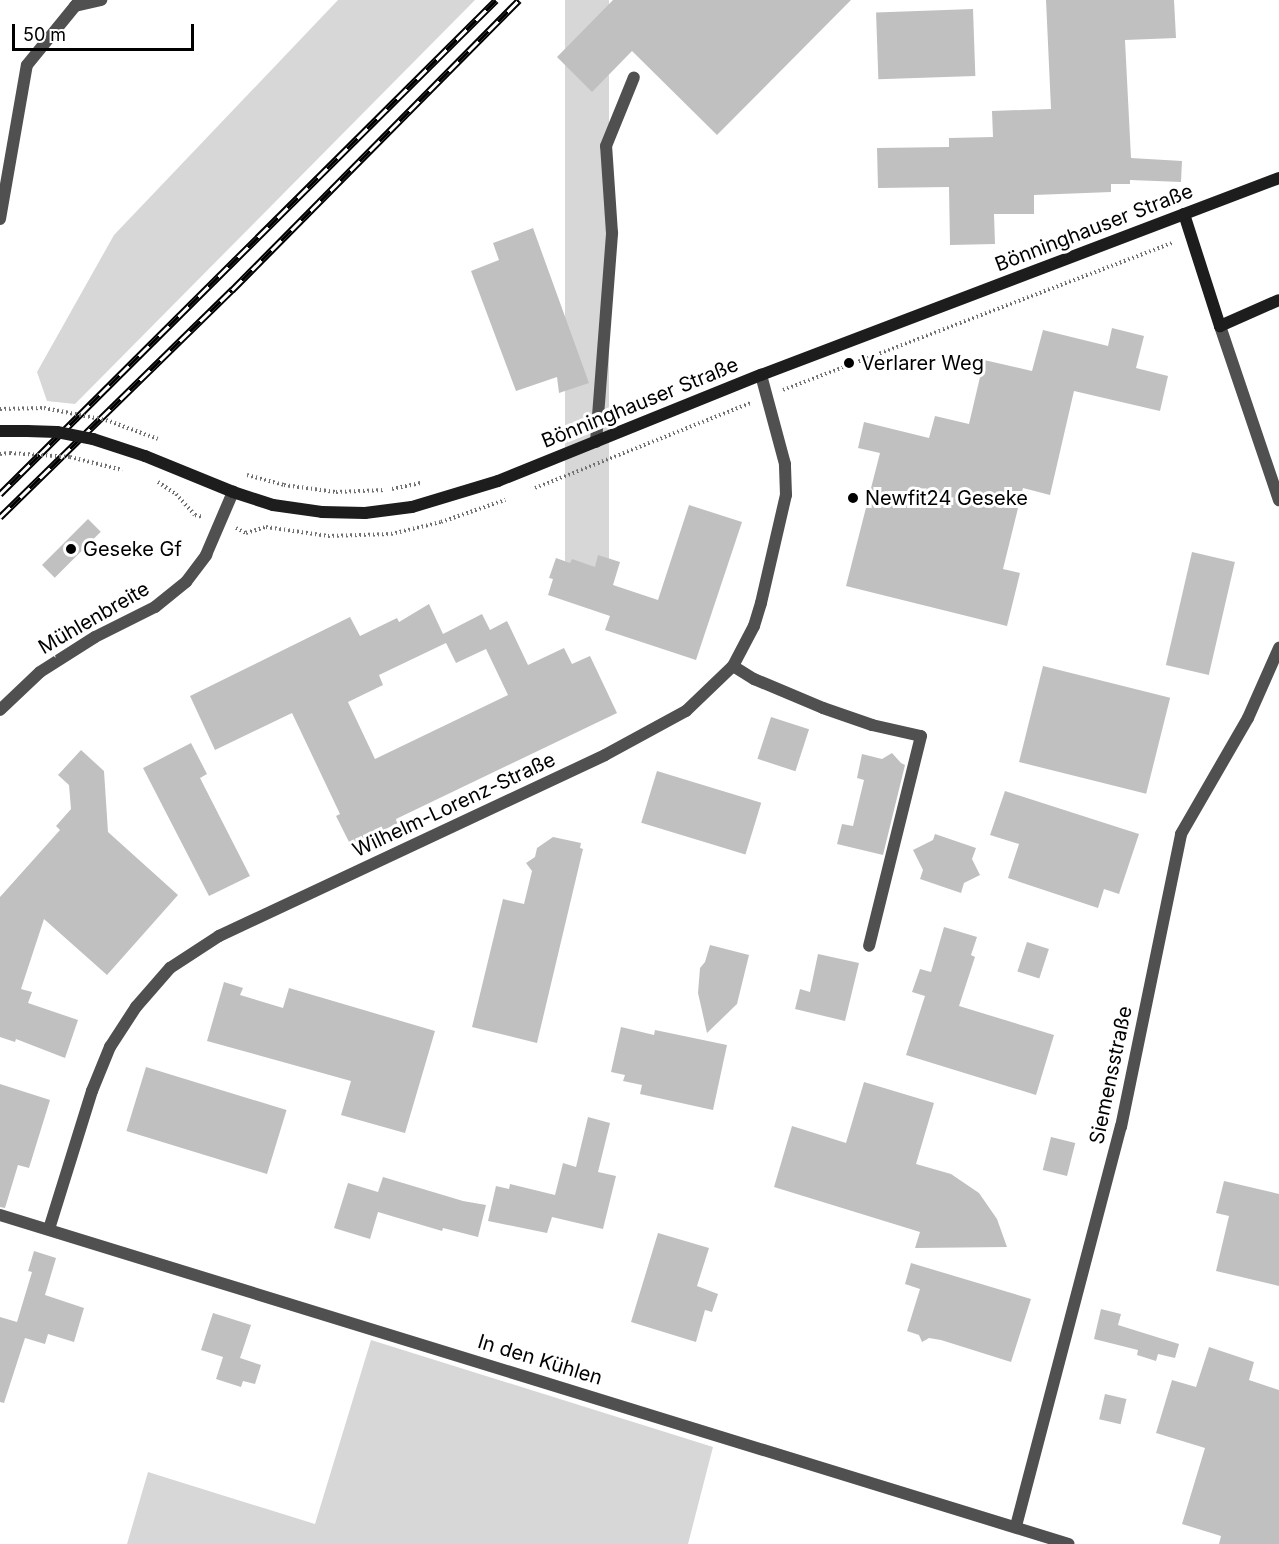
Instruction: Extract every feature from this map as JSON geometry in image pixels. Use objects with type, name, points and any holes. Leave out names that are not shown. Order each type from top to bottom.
[{"type":"main road","name":"Bönninghauser Straße","points":[[0,431],[57,432],[93,439],[145,456],[233,492],[273,505],[322,512],[365,513],[412,507],[498,481],[761,375],[1279,178]]},
{"type":"main road","points":[[1184,214],[1220,326],[1279,300]]},
{"type":"street","points":[[0,219],[27,65],[77,3],[101,0]]},
{"type":"street","points":[[596,442],[612,232],[606,146],[633,77]]},
{"type":"street","points":[[1220,326],[1279,500]]},
{"type":"street","name":"Wilhelm-Lorenz-Straße","points":[[49,1229],[92,1091],[110,1047],[136,1007],[171,968],[219,936],[605,755],[686,711],[733,666],[754,626],[786,495],[785,464],[761,375]]},
{"type":"street","name":"Mühlenbreite","points":[[0,710],[40,672],[95,637],[155,607],[186,582],[206,555],[233,492]]},
{"type":"street","name":"Siemensstraße","points":[[1016,1526],[1121,1127],[1181,834],[1248,718],[1279,648]]},
{"type":"street","points":[[733,666],[754,679],[823,708],[872,724],[921,736],[869,946]]},
{"type":"street","name":"In den Kühlen","points":[[0,1215],[1069,1544]]},
{"type":"path","points":[[0,409],[44,408]]},
{"type":"path","points":[[158,439],[168,443]]},
{"type":"path","points":[[0,454],[70,457],[132,472]]},
{"type":"path","points":[[245,475],[284,485],[336,492],[388,490],[422,483]]},
{"type":"shaded area","points":[[338,0],[475,0],[75,404],[47,401],[37,372],[114,235]]},
{"type":"shaded area","points":[[565,0],[609,0],[609,595],[565,595]]},
{"type":"shaded area","points":[[371,1340],[713,1447],[688,1544],[127,1544],[148,1472],[315,1524]]},
{"type":"building","points":[[613,0],[851,0],[717,135],[632,51],[592,92],[557,57]]},
{"type":"building","points":[[1046,0],[1174,0],[1176,38],[1125,40],[1131,158],[1182,161],[1181,182],[1130,180],[1130,184],[1111,184],[1111,192],[1034,195],[1034,214],[994,214],[995,244],[950,245],[949,187],[878,188],[877,148],[949,147],[949,138],[993,137],[992,111],[1051,109]]},
{"type":"building","points":[[973,9],[975,76],[878,79],[876,12]]},
{"type":"building","points":[[533,228],[589,383],[559,393],[557,377],[516,391],[471,271],[499,260],[493,243]]},
{"type":"building","points":[[1112,328],[1144,336],[1136,368],[1168,376],[1160,411],[1074,391],[1050,495],[1023,488],[1003,569],[1020,573],[1007,626],[846,586],[880,453],[858,448],[864,422],[929,438],[935,416],[969,424],[984,360],[1032,371],[1043,330],[1108,346]]},
{"type":"building","points":[[689,505],[742,522],[696,660],[605,630],[610,616],[548,595],[553,579],[549,578],[556,558],[570,563],[572,559],[595,567],[598,555],[620,562],[613,585],[658,600]]},
{"type":"building","name":"Geseke Gf","points":[[88,519],[101,532],[55,578],[42,565]]},
{"type":"building","points":[[1192,552],[1235,562],[1209,675],[1166,665]]},
{"type":"building","points":[[429,604],[443,634],[482,614],[490,630],[507,621],[528,665],[564,648],[572,664],[590,656],[617,713],[396,819],[398,823],[351,846],[336,816],[340,814],[292,713],[215,750],[190,696],[350,617],[360,636],[397,618],[399,622]],"holes":[[[446,643],[456,663],[486,649],[508,695],[375,759],[348,702],[383,685],[379,675]]]},
{"type":"building","points":[[1043,666],[1170,698],[1146,794],[1019,762]]},
{"type":"building","points":[[771,717],[809,729],[795,771],[757,759]]},
{"type":"building","points":[[191,743],[207,774],[200,778],[250,876],[209,896],[143,768]]},
{"type":"building","points":[[81,750],[104,771],[108,832],[178,895],[107,975],[44,919],[21,989],[32,992],[28,1003],[78,1020],[65,1058],[16,1039],[15,1042],[0,1037],[0,897],[60,830],[56,826],[71,809],[69,785],[58,775]]},
{"type":"building","points":[[892,753],[905,765],[883,855],[837,844],[842,824],[853,826],[864,780],[857,778],[862,754],[882,759]]},
{"type":"building","points":[[657,771],[761,803],[745,855],[641,823]]},
{"type":"building","points":[[1005,791],[1139,834],[1119,894],[1104,889],[1098,908],[1008,878],[1019,844],[990,835]]},
{"type":"building","points":[[935,834],[976,848],[972,859],[980,875],[964,883],[961,893],[920,879],[923,870],[913,850],[933,840]]},
{"type":"building","points":[[553,837],[581,843],[580,848],[583,849],[537,1043],[472,1027],[503,899],[524,904],[532,871],[526,863],[535,857],[537,848]]},
{"type":"building","points":[[944,927],[977,937],[971,955],[975,957],[959,1006],[1054,1035],[1036,1095],[906,1055],[925,996],[912,992],[920,969],[931,972]]},
{"type":"building","points":[[1027,942],[1049,949],[1039,979],[1017,971]]},
{"type":"building","points":[[710,945],[749,955],[737,1004],[707,1033],[698,993],[700,968],[705,962]]},
{"type":"building","points":[[818,954],[859,963],[845,1021],[795,1009],[800,989],[810,992]]},
{"type":"building","points":[[224,982],[243,988],[240,995],[283,1008],[289,988],[435,1031],[405,1133],[341,1115],[351,1081],[207,1041]]},
{"type":"building","points":[[621,1027],[654,1035],[655,1030],[727,1045],[713,1110],[640,1094],[642,1085],[623,1081],[625,1075],[611,1072]]},
{"type":"building","points":[[146,1067],[287,1110],[267,1174],[126,1131]]},
{"type":"building","points":[[864,1082],[934,1103],[916,1164],[951,1174],[979,1193],[997,1219],[1007,1247],[915,1248],[920,1232],[774,1187],[792,1126],[846,1143]]},
{"type":"building","points":[[0,1084],[50,1100],[29,1168],[18,1165],[5,1208],[0,1207]]},
{"type":"building","points":[[588,1117],[610,1123],[598,1172],[616,1176],[603,1229],[552,1217],[547,1233],[488,1221],[496,1186],[509,1189],[510,1184],[555,1195],[563,1163],[576,1167]]},
{"type":"building","points":[[1051,1137],[1075,1143],[1067,1176],[1043,1170]]},
{"type":"building","points":[[383,1177],[463,1201],[486,1205],[478,1237],[443,1228],[442,1231],[378,1212],[370,1239],[334,1228],[348,1183],[378,1192]]},
{"type":"building","points":[[1224,1181],[1279,1194],[1279,1286],[1216,1271],[1229,1216],[1216,1213]]},
{"type":"building","points":[[658,1233],[709,1248],[697,1286],[718,1294],[712,1312],[705,1310],[696,1342],[631,1322]]},
{"type":"building","points":[[34,1251],[56,1258],[45,1295],[84,1308],[74,1342],[48,1334],[45,1344],[25,1338],[4,1403],[0,1402],[0,1317],[17,1322],[32,1272],[28,1271]]},
{"type":"building","points":[[911,1263],[1031,1299],[1011,1362],[941,1340],[929,1338],[922,1342],[919,1335],[907,1331],[920,1289],[905,1284]]},
{"type":"building","points":[[1101,1309],[1121,1314],[1118,1325],[1179,1344],[1175,1358],[1158,1354],[1156,1361],[1137,1355],[1138,1350],[1094,1339]]},
{"type":"building","points":[[213,1313],[251,1325],[240,1358],[261,1365],[255,1384],[243,1381],[241,1387],[216,1379],[223,1357],[201,1350]]},
{"type":"building","points":[[1209,1347],[1254,1362],[1249,1380],[1279,1390],[1279,1544],[1219,1544],[1221,1536],[1182,1524],[1205,1448],[1156,1433],[1172,1380],[1196,1387]]},
{"type":"building","points":[[1105,1394],[1126,1399],[1121,1424],[1099,1419]]},
{"type":"railway","points":[[0,494],[496,0]]},
{"type":"railway","points":[[0,517],[232,290],[519,0]]},
{"type":"place","name":"Verlarer Weg","points":[[849,363]]},
{"type":"place","name":"Newfit24 Geseke","points":[[853,498]]},
{"type":"place","name":"Geseke Gf","points":[[71,549]]}]
